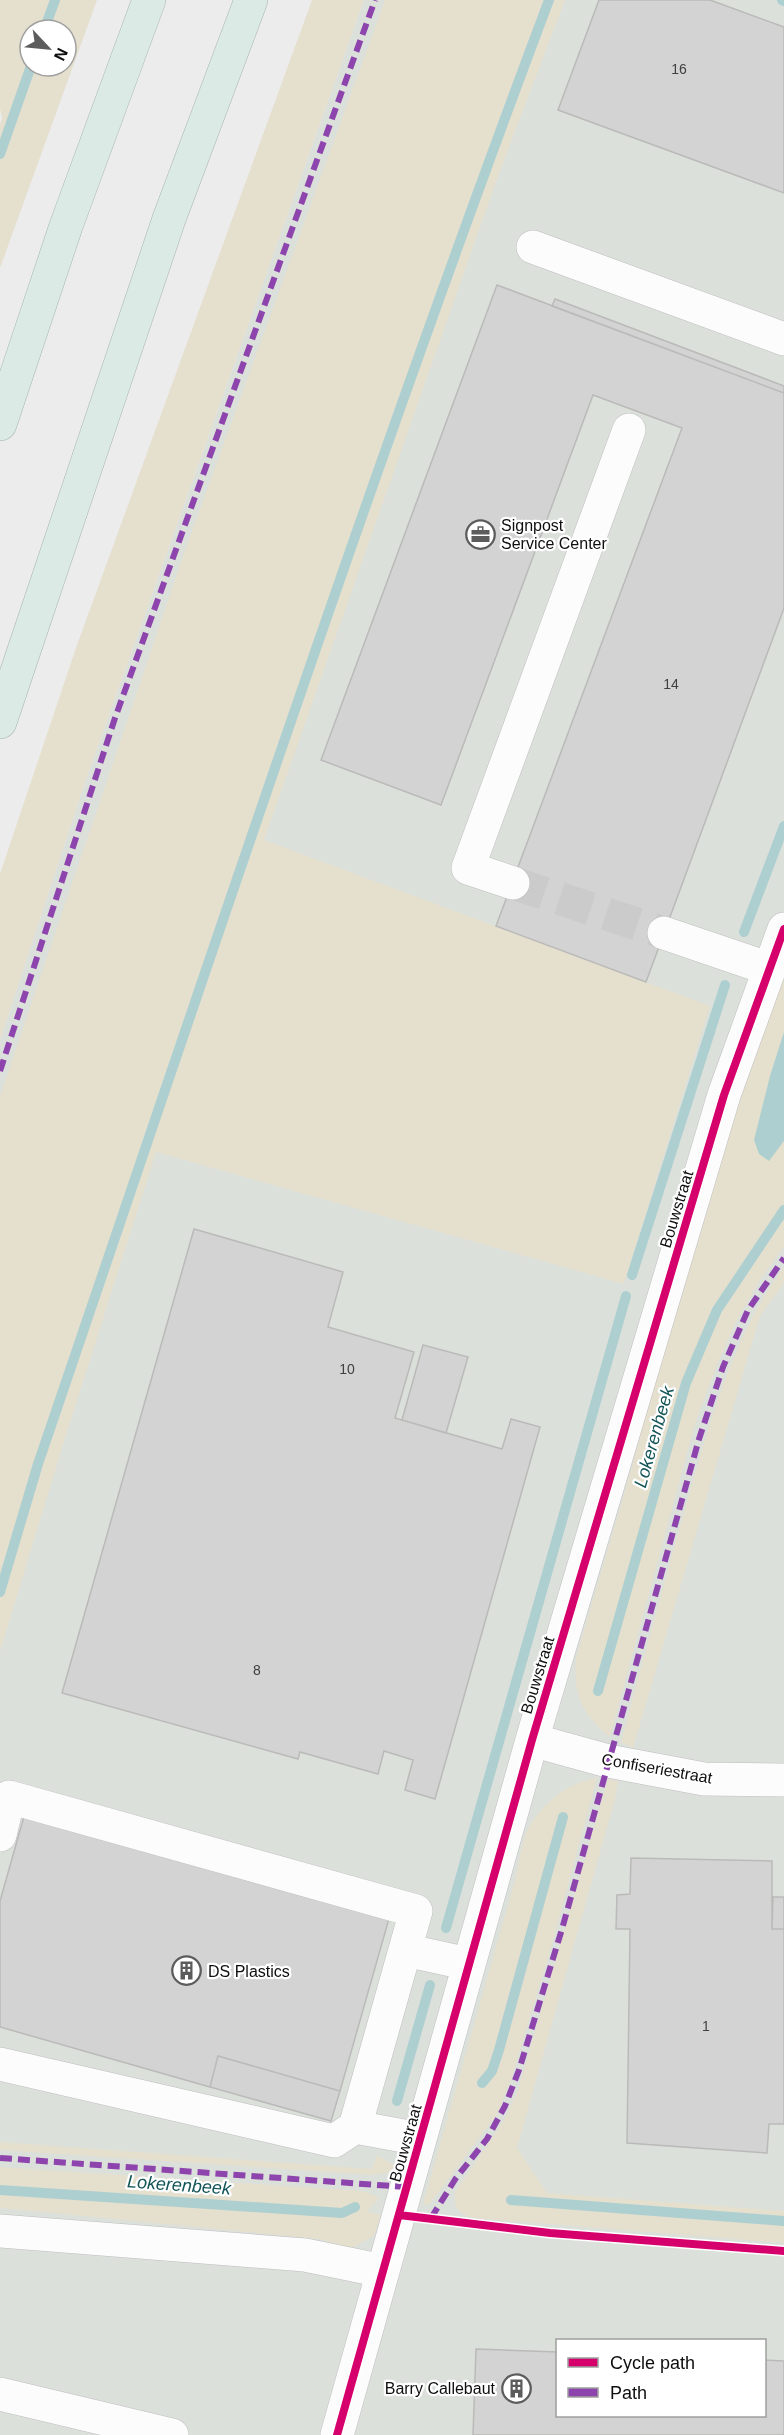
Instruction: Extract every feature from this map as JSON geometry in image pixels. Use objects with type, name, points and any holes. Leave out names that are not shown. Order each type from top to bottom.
[{"type":"highway","points":[[0,424],[66,226],[149,0]]},
{"type":"highway","points":[[0,722],[169,219],[251,0]]},
{"type":"street","points":[[533,247],[784,339]]},
{"type":"street","points":[[513,883],[468,868],[629,430]]},
{"type":"street","name":"Bouwstraat","points":[[337,2435],[532,1740],[724,1095],[784,929]]},
{"type":"street","points":[[664,933],[770,969]]},
{"type":"street","name":"Confiseriestraat","points":[[532,1740],[608,1761],[704,1779],[784,1780]]},
{"type":"street","points":[[0,1835],[9,1797],[416,1911],[355,2127],[334,2141],[0,2064]]},
{"type":"street","points":[[405,1950],[469,1964]]},
{"type":"street","points":[[355,2127],[420,2139]]},
{"type":"street","points":[[0,2231],[305,2255],[383,2271]]},
{"type":"street","points":[[0,2394],[172,2435]]},
{"type":"shaded area","points":[[0,0],[97,0],[78,52],[78,18],[18,18],[18,78],[69,78],[0,268],[0,124],[2,118],[0,109]]},
{"type":"shaded area","points":[[312,0],[364,0],[83,788],[0,1040],[0,874],[77,645]]},
{"type":"shaded area","points":[[364,0],[784,0],[784,2435],[0,2435],[0,1040],[83,788]]},
{"type":"shaded area","points":[[385,0],[565,0],[497,179],[264,840],[710,1006],[624,1284],[156,1152],[0,1652],[0,1096],[183,556]]},
{"type":"shaded area","points":[[784,974],[784,1247],[760,1280],[735,1324],[695,1424],[610,1737],[592,1720],[581,1703],[576,1682],[576,1658],[674,1312],[729,1133]]},
{"type":"shaded area","points":[[784,1267],[784,1283],[760,1316],[633,1748],[621,1742],[704,1443],[736,1351],[766,1294]]},
{"type":"shaded area","points":[[597,1778],[551,1948],[510,2083],[497,2114],[429,2205],[423,2204],[515,1880],[527,1830],[543,1808],[567,1788]]},
{"type":"shaded area","points":[[608,1779],[618,1781],[615,1799],[517,2148],[547,2193],[784,2211],[784,2243],[474,2218],[464,2214],[456,2207],[455,2192],[503,2122],[518,2090]]},
{"type":"shaded area","points":[[0,2142],[372,2169],[377,2155],[395,2166],[388,2173],[373,2175],[0,2150]]},
{"type":"shaded area","points":[[0,2167],[363,2191],[380,2198],[367,2211],[381,2215],[374,2236],[351,2248],[318,2239],[0,2208]]},
{"type":"water","points":[[784,1032],[784,1141],[769,1161],[759,1154],[754,1140]]},
{"type":"building","points":[[599,0],[710,0],[784,27],[784,193],[558,110]]},
{"type":"building","points":[[497,285],[784,393],[784,608],[646,982],[496,926],[682,428],[593,395],[441,805],[321,760]]},
{"type":"building","points":[[555,299],[784,386],[784,393],[552,306]]},
{"type":"building","points":[[194,1229],[343,1272],[328,1327],[414,1352],[395,1418],[502,1449],[511,1419],[540,1427],[435,1799],[405,1790],[413,1760],[384,1751],[378,1774],[300,1752],[298,1759],[62,1693]]},
{"type":"building","points":[[423,1345],[468,1357],[446,1433],[402,1420]]},
{"type":"building","name":"DS Plastics","points":[[25,1813],[390,1915],[340,2091],[218,2056],[210,2087],[0,2027],[0,1901]]},
{"type":"building","points":[[631,1858],[772,1861],[772,1929],[784,1929],[784,2124],[769,2124],[767,2153],[627,2143],[630,1929],[616,1929],[617,1895],[630,1894]]},
{"type":"building","points":[[773,1897],[784,1897],[784,1929],[772,1929]]},
{"type":"building","points":[[218,2056],[340,2091],[331,2121],[210,2087]]},
{"type":"building","name":"Barry Callebaut","points":[[476,2349],[556,2352],[556,2417],[766,2417],[766,2360],[784,2361],[784,2435],[473,2435]]},
{"type":"waterway","points":[[48,18],[55,0]]},
{"type":"waterway","points":[[0,1592],[38,1464],[351,547],[549,0]]},
{"type":"waterway","points":[[0,154],[27,78]]},
{"type":"waterway","points":[[744,932],[784,826]]},
{"type":"waterway","points":[[632,1275],[725,985]]},
{"type":"waterway","name":"Lokerenbeek","points":[[598,1691],[686,1383],[717,1310],[784,1210]]},
{"type":"waterway","points":[[446,1928],[626,1296]]},
{"type":"waterway","name":"Lokerenbeek","points":[[482,2083],[492,2071],[499,2050],[563,1817]]},
{"type":"waterway","points":[[397,2101],[430,1985]]},
{"type":"waterway","name":"Lokerenbeek","points":[[0,2190],[342,2213],[355,2207]]},
{"type":"waterway","points":[[511,2200],[784,2221]]},
{"type":"tunnel","points":[[513,883],[664,933]]},
{"type":"marked path","points":[[0,1071],[115,718],[375,0]]},
{"type":"marked path","points":[[431,2218],[456,2178],[487,2139],[505,2106],[519,2070],[562,1929],[699,1439],[723,1367],[748,1310],[784,1258]]},
{"type":"marked path","points":[[0,2158],[406,2187]]},
{"type":"cycle path","points":[[337,2435],[532,1740],[724,1095],[784,929]]},
{"type":"cycle path","points":[[399,2215],[550,2233],[784,2251]]},
{"type":"place","name":"Signpost Service Center","points":[[480,534]]},
{"type":"place","name":"DS Plastics","points":[[187,1971]]},
{"type":"place","name":"Barry Callebaut","points":[[516,2388]]}]
